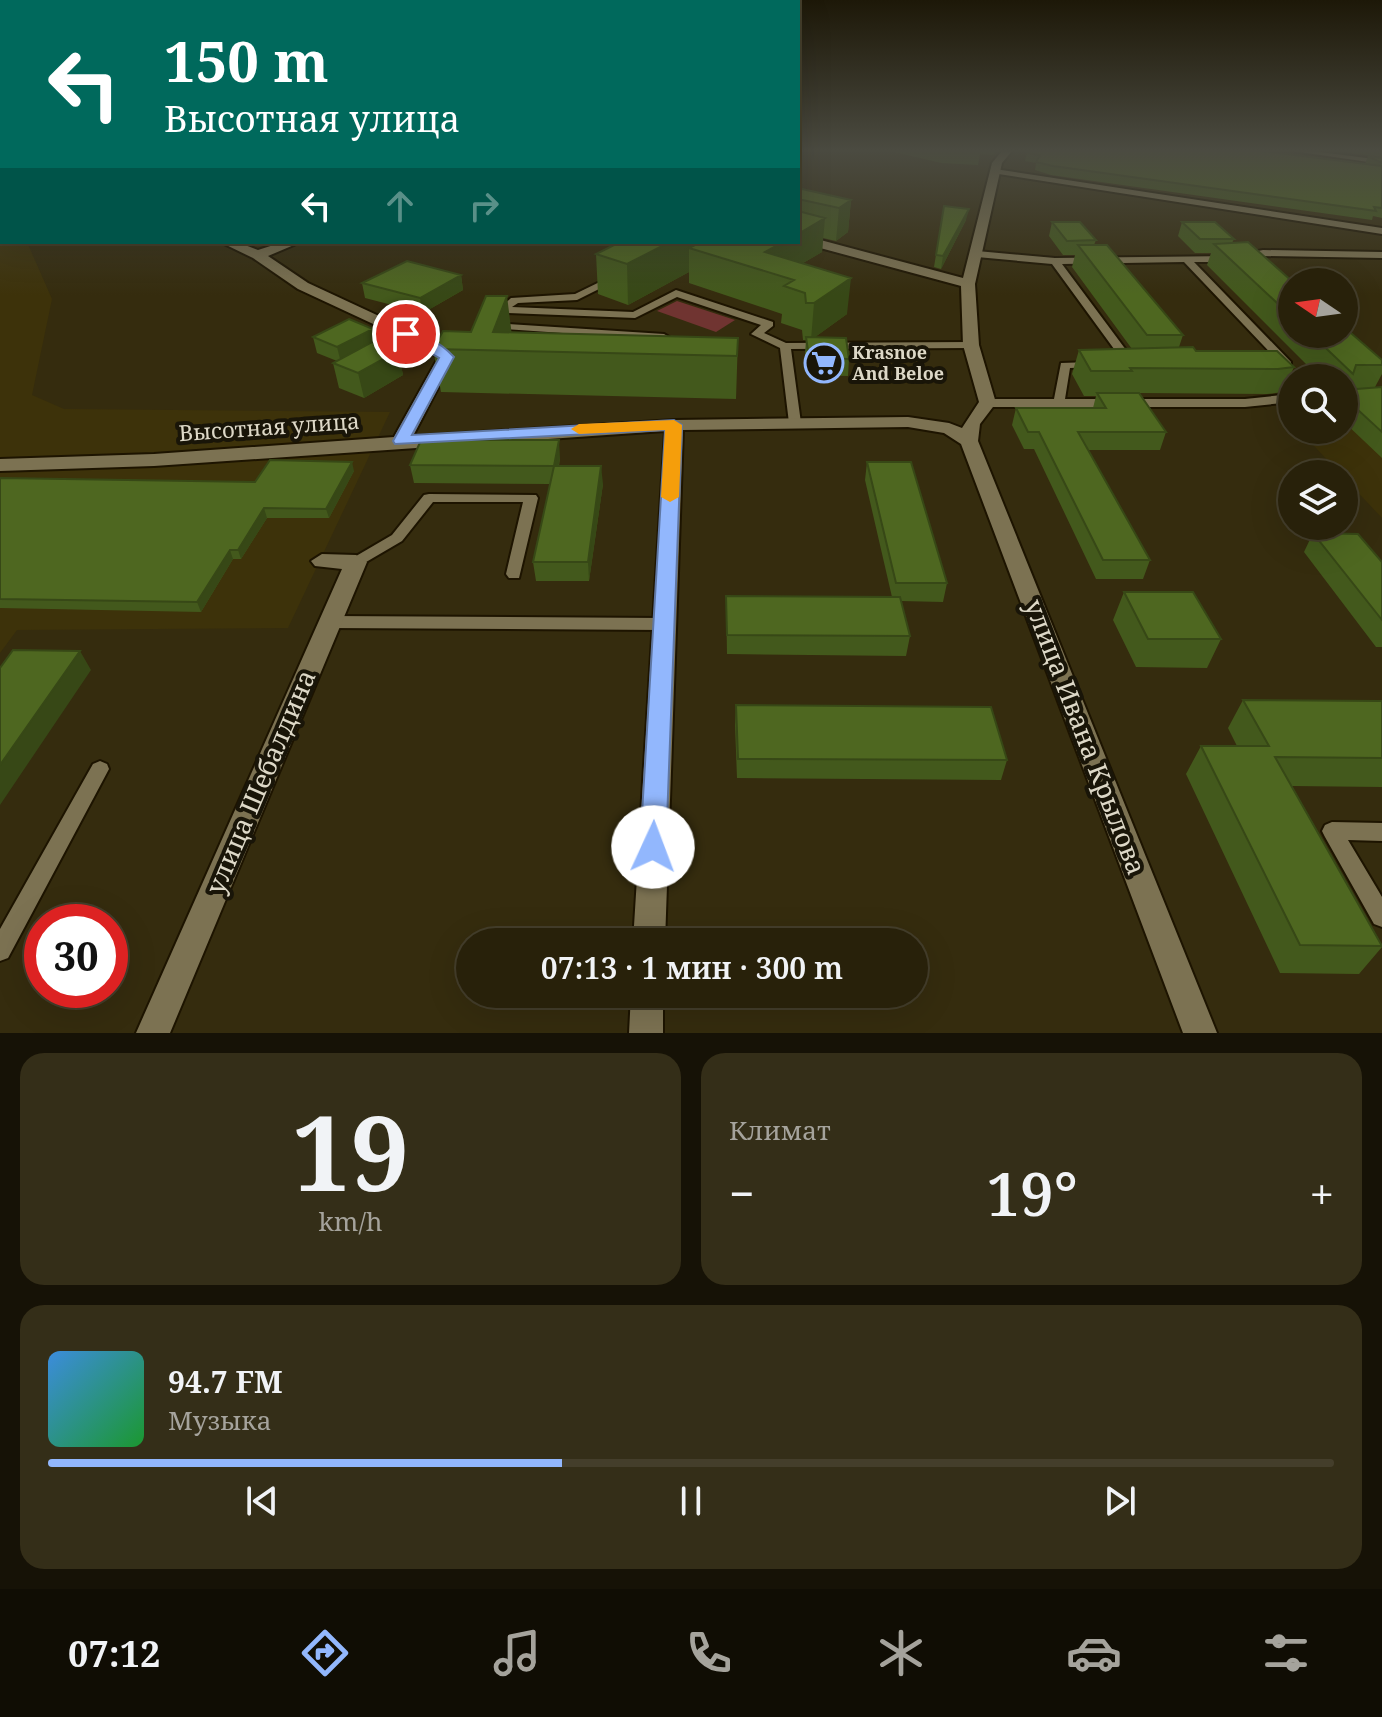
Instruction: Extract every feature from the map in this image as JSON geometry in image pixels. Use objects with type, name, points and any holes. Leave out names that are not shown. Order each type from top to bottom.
[{"type":"street","points":[[969,441],[971,423],[988,403],[971,345],[968,284],[977,254],[986,199]]},
{"type":"street","points":[[800,239],[968,284]]},
{"type":"street","points":[[231,244],[258,255],[303,286],[451,353],[401,441]]},
{"type":"street","points":[[258,255],[289,244]]},
{"type":"street","name":"Высотная улица","points":[[0,465],[154,460],[674,425],[931,423],[949,428],[969,441]]},
{"type":"street","points":[[650,928],[674,425]]},
{"type":"street","name":"улица Ивана Крылова","points":[[969,441],[1200,1033]]},
{"type":"street","points":[[322,561],[356,562]]},
{"type":"street","name":"улица Шебалдина","points":[[153,1033],[356,562]]},
{"type":"street","points":[[646,1033],[647,1008]]},
{"type":"lane","points":[[1194,199],[1382,231]]},
{"type":"lane","points":[[977,254],[1055,261],[1233,259],[1263,253],[1382,255]]},
{"type":"lane","points":[[1186,259],[1289,366],[1274,366]]},
{"type":"lane","points":[[1055,261],[1131,365]]},
{"type":"lane","points":[[629,270],[577,297],[515,300],[485,326],[681,338]]},
{"type":"lane","points":[[503,310],[635,315],[676,293],[769,324],[741,341]]},
{"type":"lane","points":[[756,334],[785,346],[971,345]]},
{"type":"lane","points":[[785,346],[795,423]]},
{"type":"lane","points":[[1059,402],[1065,365],[1105,365]]},
{"type":"lane","points":[[1118,365],[1147,366]]},
{"type":"lane","points":[[988,403],[1245,403],[1278,399]]},
{"type":"lane","points":[[356,562],[397,538],[429,498],[531,498],[514,574]]},
{"type":"lane","points":[[330,622],[663,624]]},
{"type":"lane","points":[[0,950],[100,769]]},
{"type":"lane","points":[[1382,832],[1332,831],[1382,917]]},
{"type":"shaded area","points":[[0,244],[28,244],[52,299],[32,395],[64,409],[390,412],[288,628],[17,630],[0,653]]},
{"type":"shaded area","points":[[677,301],[735,320],[716,332],[657,311]]},
{"type":"shaded area","points":[[1358,401],[1382,401],[1382,518],[1358,493],[1358,460],[1327,460],[1312,444],[1358,444]]},
{"type":"building","points":[[800,199],[800,199],[851,200],[839,208]]},
{"type":"building","points":[[1291,199],[1382,199],[1382,208],[1374,207],[1376,211]]},
{"type":"building","points":[[944,206],[969,209],[943,256],[936,255]]},
{"type":"building","points":[[800,212],[825,218],[800,233]]},
{"type":"building","points":[[1052,222],[1080,222],[1096,240],[1067,241]]},
{"type":"building","points":[[1182,222],[1215,222],[1234,239],[1200,239]]},
{"type":"building","points":[[1248,242],[1278,269],[1278,304],[1214,244]]},
{"type":"building","points":[[616,244],[666,244],[627,264],[596,254]]},
{"type":"building","points":[[697,244],[779,244],[765,252],[851,278],[814,303],[806,303],[805,293],[784,286],[794,280],[689,248]]},
{"type":"building","points":[[1078,245],[1107,245],[1183,335],[1147,335]]},
{"type":"building","points":[[407,261],[461,275],[420,298],[362,283]]},
{"type":"building","points":[[486,296],[507,296],[493,332],[738,338],[737,356],[433,349],[443,331],[471,332]]},
{"type":"building","points":[[349,319],[373,329],[337,347],[313,337]]},
{"type":"building","points":[[806,337],[846,338],[849,359],[809,358]]},
{"type":"building","points":[[1358,339],[1382,360],[1382,365],[1342,364],[1326,348],[1358,348]]},
{"type":"building","points":[[372,342],[398,351],[358,373],[333,363]]},
{"type":"building","points":[[1193,347],[1196,351],[1277,351],[1291,364],[1278,364],[1278,369],[1130,368],[1132,371],[1091,371],[1079,350]]},
{"type":"building","points":[[1382,387],[1382,432],[1358,410],[1358,389]]},
{"type":"building","points":[[1097,393],[1139,393],[1166,432],[1078,432],[1150,560],[1103,560],[1039,432],[1028,432],[1016,408],[1106,408]]},
{"type":"building","points":[[421,440],[559,440],[554,466],[410,465]]},
{"type":"building","points":[[270,460],[352,462],[326,509],[264,508],[238,550],[230,550],[197,602],[0,599],[0,478],[255,482]]},
{"type":"building","points":[[867,462],[911,462],[947,583],[896,583]]},
{"type":"building","points":[[554,466],[601,466],[588,562],[533,562]]},
{"type":"building","points":[[1358,534],[1382,562],[1382,620],[1319,540],[1358,540]]},
{"type":"building","points":[[1124,592],[1193,592],[1221,639],[1148,639]]},
{"type":"building","points":[[726,596],[900,597],[910,636],[727,635]]},
{"type":"building","points":[[13,650],[80,651],[0,765],[0,668]]},
{"type":"building","points":[[1243,700],[1382,701],[1382,758],[1275,757],[1382,946],[1300,945],[1201,746],[1269,746]]},
{"type":"building","points":[[736,705],[991,707],[1007,760],[738,759]]},
{"type":"slow traffic","points":[[579,429],[674,425],[670,497]]},
{"type":"place","name":"Krasnoe And Beloe","points":[[824,363]]},
{"type":"route","points":[[406,334],[432,346],[446,357],[401,441],[674,425],[653,847]]}]
